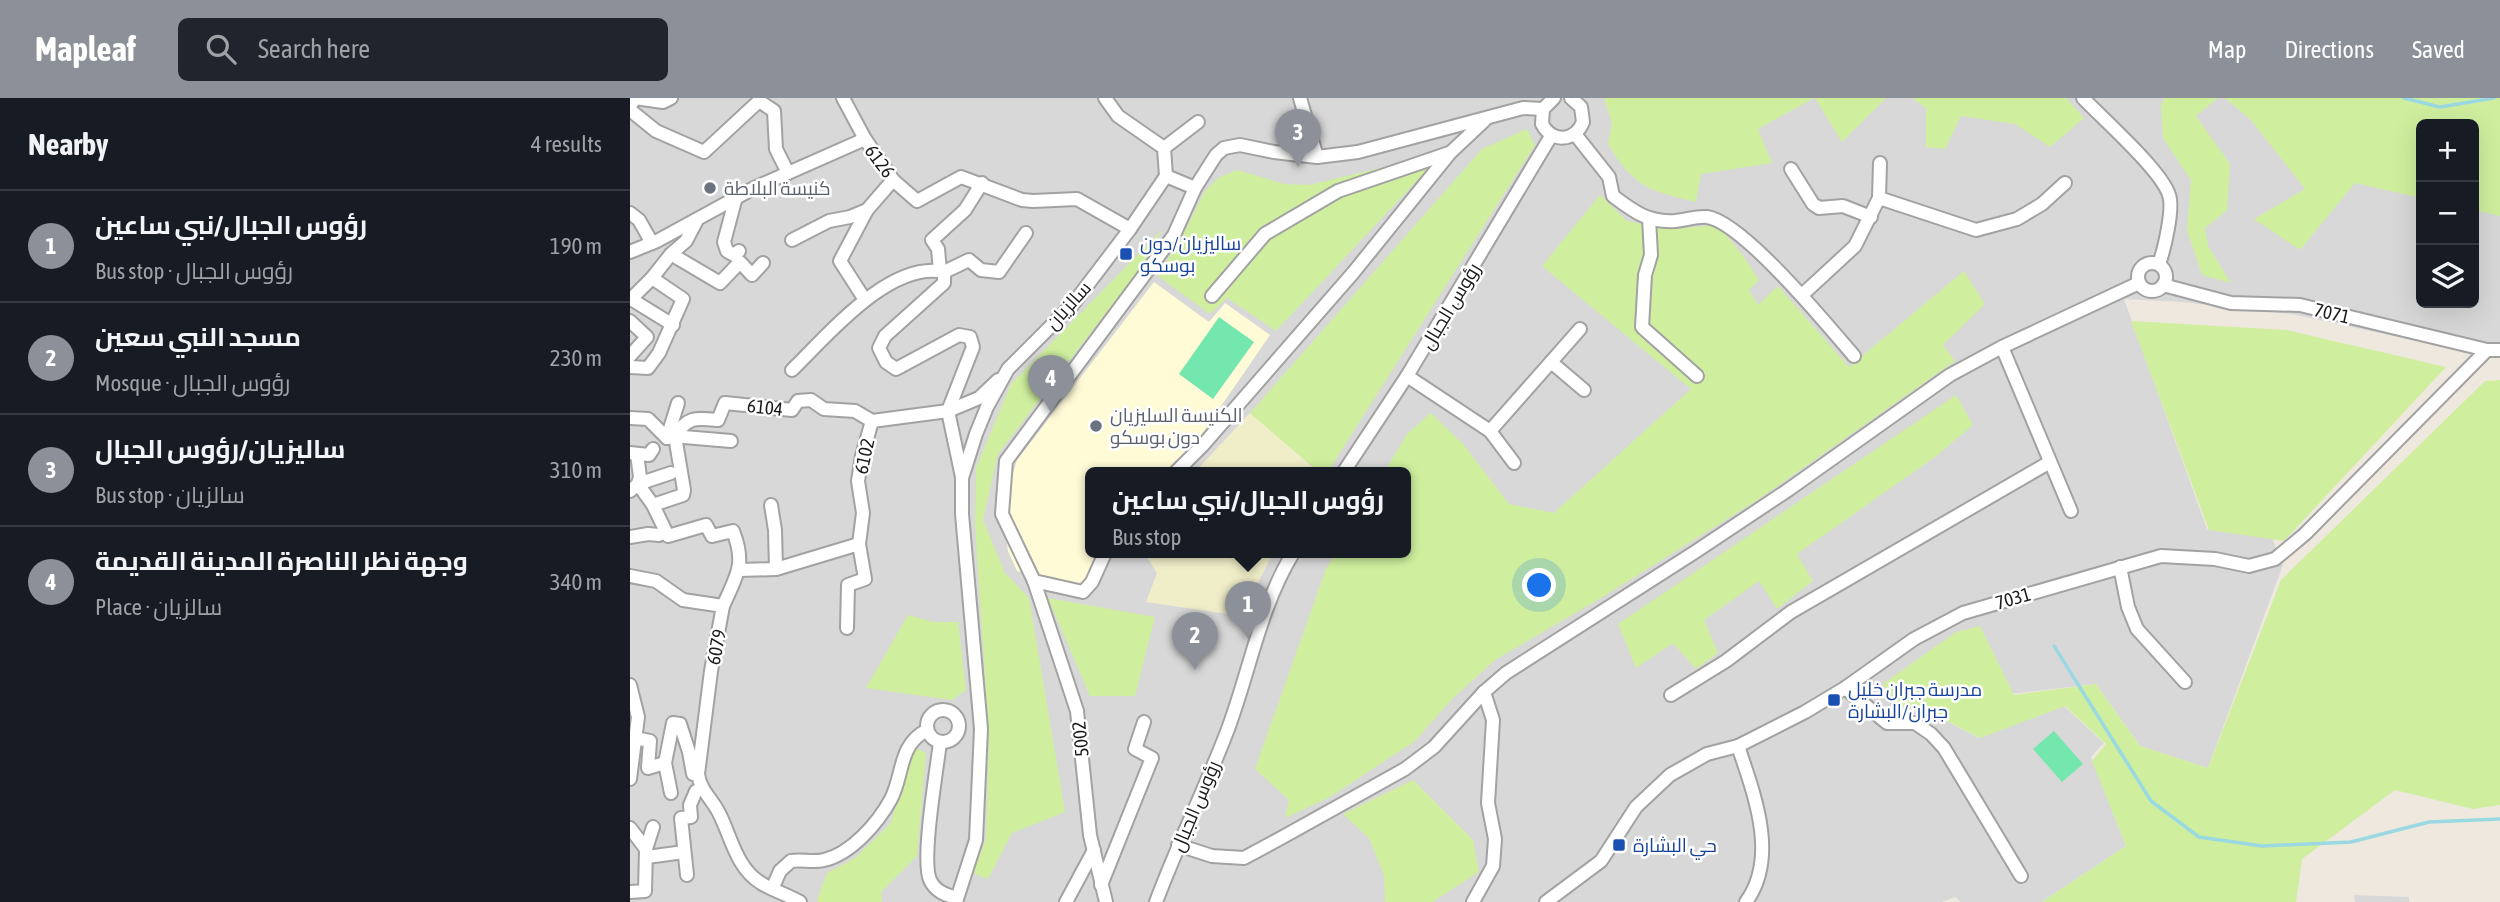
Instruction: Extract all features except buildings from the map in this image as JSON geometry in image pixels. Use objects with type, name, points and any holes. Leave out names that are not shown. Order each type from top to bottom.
[{"type":"street","points":[[671,98],[663,102],[635,98],[630,108],[656,131],[704,152],[759,100],[774,111],[776,149],[788,173]]},
{"type":"street","points":[[843,98],[865,139]]},
{"type":"street","points":[[1105,98],[1118,116],[1164,148]]},
{"type":"street","points":[[1300,98],[1317,157]]},
{"type":"street","points":[[1554,98],[1543,109],[1542,124],[1551,136],[1563,138],[1575,134],[1580,128],[1583,114],[1581,107],[1571,98]]},
{"type":"street","points":[[2082,98],[2156,174],[2170,196],[2159,264],[2166,274],[2163,285],[2151,291],[2142,287],[2137,274],[2141,267],[2149,263],[2159,264]]},
{"type":"street","points":[[1164,148],[1166,176],[1195,188],[1216,155],[1232,145],[1317,157],[1357,152],[1486,119],[1521,103],[1543,109]]},
{"type":"street","points":[[1181,467],[1353,273],[1450,153],[1486,119]]},
{"type":"street","points":[[1164,148],[1198,122]]},
{"type":"street","points":[[1575,134],[1609,177],[1613,196],[1640,216],[1667,221],[1708,217],[1732,228],[1802,296],[1854,356]]},
{"type":"street","name":"رؤوس الجبال","points":[[1347,467],[1407,376],[1551,136]]},
{"type":"street","name":"6126","points":[[630,252],[696,221],[736,197],[865,139],[893,180],[917,201],[961,177],[1022,200],[1077,199],[1130,229]]},
{"type":"street","points":[[1212,296],[1265,233],[1338,191],[1450,153]]},
{"type":"street","points":[[1802,296],[1855,246],[1879,198],[1880,163]]},
{"type":"street","points":[[1791,169],[1813,204],[1819,208],[1843,206],[1871,217]]},
{"type":"street","name":"سالزيان","points":[[956,900],[976,840],[981,729],[961,514],[962,478],[987,407],[1008,369],[1073,304],[1166,176]]},
{"type":"street","points":[[865,300],[840,261],[867,210],[893,180]]},
{"type":"street","points":[[962,478],[948,411],[973,347],[970,337],[959,335],[896,369],[886,362],[879,348],[885,335],[944,283],[938,249],[932,240],[965,210],[982,183]]},
{"type":"street","points":[[1879,198],[1976,230],[2017,219],[2042,204],[2065,183]]},
{"type":"street","name":"5002","points":[[1107,902],[1090,835],[1077,711],[1034,581],[1002,514],[1006,461],[1174,235],[1195,188]]},
{"type":"street","points":[[736,197],[724,242],[727,251],[734,255],[739,251]]},
{"type":"street","points":[[792,240],[829,221],[867,210]]},
{"type":"street","points":[[630,213],[639,220],[652,243]]},
{"type":"street","points":[[1649,218],[1651,255],[1646,275],[1642,327],[1696,376]]},
{"type":"street","points":[[674,325],[631,299],[671,254],[686,242],[696,221]]},
{"type":"street","points":[[792,370],[865,300],[908,276],[925,271],[942,271],[969,260],[981,270],[999,272],[1026,233]]},
{"type":"street","points":[[671,254],[720,283],[740,262],[752,275],[763,263]]},
{"type":"street","points":[[630,367],[649,368],[674,325],[683,299],[652,278]]},
{"type":"street","points":[[1178,845],[1212,856],[1244,858],[1405,769],[1434,747],[1484,692],[1506,673],[1788,490],[1950,375],[2002,347],[2139,283]]},
{"type":"street","name":"7071","points":[[2163,285],[2231,303],[2300,305],[2494,350]]},
{"type":"street","points":[[630,321],[647,337],[630,356]]},
{"type":"street","points":[[1490,431],[1580,329]]},
{"type":"street","points":[[2002,347],[2071,511]]},
{"type":"street","name":"7031","points":[[1546,902],[1601,861],[1636,807],[1671,775],[1707,754],[1738,747],[1805,712],[1845,688],[1914,639],[1963,613],[2161,556],[2215,559],[2249,566],[2275,559],[2305,534],[2494,350]]},
{"type":"street","points":[[1551,362],[1584,390]]},
{"type":"street","name":"6102","points":[[847,628],[848,585],[865,579],[859,544],[863,513],[858,481],[872,421],[948,411],[979,398],[1008,369]]},
{"type":"street","points":[[1407,376],[1490,431],[1514,463]]},
{"type":"street","name":"6104","points":[[671,437],[683,424],[696,418],[718,420],[725,403],[792,411],[798,401],[811,400],[824,410],[855,411],[872,421]]},
{"type":"street","points":[[653,505],[683,495],[671,437],[678,404]]},
{"type":"street","points":[[630,418],[648,419],[671,437],[731,441]]},
{"type":"street","points":[[634,487],[640,477],[634,454],[649,455],[653,449]]},
{"type":"street","points":[[1671,695],[1727,661],[1791,612],[2050,462]]},
{"type":"street","points":[[634,487],[671,473]]},
{"type":"street","points":[[634,487],[653,505],[668,536],[706,525],[712,536],[733,530],[740,550],[739,569],[723,606]]},
{"type":"street","points":[[771,505],[776,569]]},
{"type":"street","points":[[630,537],[659,535]]},
{"type":"street","points":[[739,569],[776,569],[859,544]]},
{"type":"street","points":[[1034,581],[1083,592],[1092,582],[1103,558]]},
{"type":"street","name":"رؤوس الجبال","points":[[1156,902],[1228,728],[1267,606],[1291,558]]},
{"type":"street","points":[[2120,567],[2128,607],[2137,629],[2185,682]]},
{"type":"street","name":"6079","points":[[630,576],[656,581],[683,600],[723,606],[711,671],[698,774],[699,790]]},
{"type":"street","points":[[630,685],[638,717],[630,772]]},
{"type":"street","points":[[1845,688],[1887,723],[1915,723],[1931,734],[1944,748],[2021,876]]},
{"type":"street","points":[[1473,902],[1493,866],[1495,839],[1488,803],[1493,720],[1484,692]]},
{"type":"street","points":[[942,710],[952,713],[958,722],[958,733],[950,741],[940,742],[933,739],[927,730],[929,719],[942,710]]},
{"type":"street","points":[[1101,885],[1152,758],[1135,749],[1144,722]]},
{"type":"street","points":[[671,793],[665,763],[673,723],[680,724],[699,790],[718,811],[736,854],[746,870],[761,884],[773,887],[800,902]]},
{"type":"street","points":[[773,887],[780,872],[791,861],[824,860],[853,846],[874,824],[892,798],[906,749],[912,740],[927,730]]},
{"type":"street","points":[[635,738],[650,741],[648,768],[665,763]]},
{"type":"street","points":[[940,742],[930,817],[927,866],[930,879],[936,888],[956,900]]},
{"type":"street","points":[[1738,747],[1760,810],[1762,862],[1755,890],[1746,902]]},
{"type":"street","points":[[687,875],[681,818],[691,817],[690,805],[699,790]]},
{"type":"street","points":[[630,892],[646,896],[647,853],[653,827]]},
{"type":"street","points":[[630,828],[647,853]]},
{"type":"street","points":[[1066,902],[1094,850]]},
{"type":"street","points":[[647,853],[684,852]]},
{"type":"shaded area","points":[[630,98],[2500,98],[2500,356],[2478,354],[2291,314],[2182,302],[2124,299],[2207,529],[2271,536],[2283,565],[2208,768],[2140,746],[2096,684],[1901,707],[1926,710],[1979,738],[2064,706],[2104,743],[2091,757],[2126,846],[2042,902],[1960,902],[1956,897],[1941,902],[630,902]]},
{"type":"shaded area","points":[[1154,282],[1209,322],[1225,303],[1270,335],[1197,441],[1172,467],[1085,467],[1085,558],[1096,558],[1088,578],[1080,586],[1017,571],[1008,551],[1005,527],[1007,492],[1017,460]]},
{"type":"shaded area","points":[[1250,413],[1313,467],[1200,467]]},
{"type":"shaded area","points":[[1147,558],[1270,558],[1241,616],[1146,602],[1157,573]]},
{"type":"shaded area","points":[[2354,895],[2409,897],[2409,902],[2355,902]]},
{"type":"green space","points":[[1604,98],[1814,98],[1758,129],[1772,163],[1701,174],[1696,202],[1654,190],[1626,170],[1608,144],[1612,123]]},
{"type":"green space","points":[[1815,98],[1886,98],[1842,142]]},
{"type":"green space","points":[[1912,98],[2066,98],[2084,118],[2050,147],[2015,124],[1961,116],[1945,149],[1926,147],[1926,108]]},
{"type":"green space","points":[[2164,98],[2218,98],[2196,116],[2230,164],[2227,210],[2205,228],[2208,246],[2231,283],[2202,275],[2187,230],[2191,180],[2163,138],[2161,106]]},
{"type":"green space","points":[[2225,98],[2500,98],[2500,216],[2479,211],[2479,119],[2416,119],[2416,197],[2355,183],[2300,250],[2254,219],[2305,189],[2251,120]]},
{"type":"green space","points":[[1527,129],[1535,145],[1331,467],[1313,467],[1250,413],[1482,149]]},
{"type":"green space","points":[[1443,153],[1276,331],[1227,298],[1210,314],[1158,276],[1205,191],[1218,178],[1237,170],[1285,184],[1309,185]]},
{"type":"green space","points":[[1600,195],[1627,221],[1670,229],[1718,225],[1759,280],[1749,290],[1758,305],[1778,286],[1849,367],[1964,271],[1985,304],[1943,345],[1955,361],[1759,499],[1601,598],[1495,660],[1452,699],[1415,741],[1330,797],[1285,818],[1289,800],[1255,769],[1326,569],[1333,558],[1411,558],[1411,467],[1388,467],[1407,434],[1431,413],[1463,444],[1509,504],[1554,513],[1691,389],[1542,266]]},
{"type":"green space","points":[[1163,229],[1141,267],[998,454],[983,520],[1005,573],[1029,598],[1065,812],[1012,833],[988,879],[973,873],[986,839],[989,739],[975,524],[976,468],[1011,384]]},
{"type":"green space","points":[[1219,317],[1254,342],[1213,399],[1179,374]]},
{"type":"green space","points":[[2131,321],[2286,330],[2446,367],[2284,541],[2209,530]]},
{"type":"green space","points":[[2500,380],[2500,805],[2473,809],[2395,790],[2302,859],[2296,902],[2042,902],[2126,846],[2092,761],[2106,744],[2065,706],[1980,738],[1926,710],[1901,707],[1883,684],[1956,632],[1980,626],[2014,695],[2096,684],[2140,746],[2208,768],[2281,580],[2485,381]]},
{"type":"green space","points":[[1956,395],[1973,425],[1935,457],[1797,554],[1813,581],[1777,609],[1759,581],[1704,620],[1718,653],[1696,669],[1673,643],[1636,668],[1618,624]]},
{"type":"green space","points":[[1048,598],[1155,617],[1135,696],[1090,696]]},
{"type":"green space","points":[[908,615],[933,622],[958,622],[966,690],[952,700],[866,688]]},
{"type":"green space","points":[[2054,731],[2083,764],[2062,782],[2033,749]]},
{"type":"green space","points":[[915,748],[926,753],[917,856],[881,892],[882,902],[819,902],[817,900],[827,873],[855,858],[890,824]]},
{"type":"green space","points":[[1413,780],[1473,840],[1479,872],[1432,902],[1385,902],[1384,876],[1369,838],[1343,814]]},
{"type":"waterway","points":[[2404,98],[2440,107],[2494,98]]},
{"type":"waterway","points":[[2054,646],[2151,801],[2199,837],[2262,846],[2351,842],[2429,822],[2500,819]]},
{"type":"place","name":"ساليزيان/رؤوس الجبال","points":[[1298,167]]},
{"type":"place","name":"كنيسة البلاطة","points":[[710,188]]},
{"type":"place","name":"ساليزيان/دون بوسكو","points":[[1126,254]]},
{"type":"place","name":"وجهة نظر الناصرة المدينة القديمة","points":[[1051,413]]},
{"type":"place","name":"الكنيسة السليزيان دون بوسكو","points":[[1096,426]]},
{"type":"place","name":"رؤوس الجبال/نبي ساعين","points":[[1248,639]]},
{"type":"place","name":"مسجد النبي سعين","points":[[1195,670]]},
{"type":"place","name":"مدرسة جبران خليل جبران/البشارة","points":[[1834,700]]},
{"type":"place","name":"حي البشارة","points":[[1619,845]]}]
